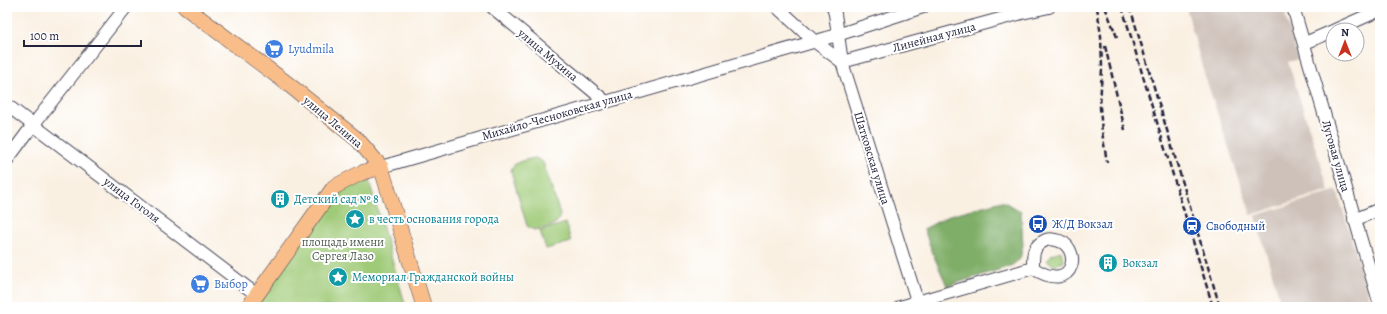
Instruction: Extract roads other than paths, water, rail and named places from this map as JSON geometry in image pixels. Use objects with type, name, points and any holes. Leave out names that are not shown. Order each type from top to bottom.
[{"type":"main road","name":"улица Ленина","points":[[185,7],[288,84],[358,140],[381,167],[424,307]]},
{"type":"main road","name":"Михайло-Чесноковская улица","points":[[253,301],[334,187],[361,173],[381,167]]},
{"type":"street","points":[[7,160],[126,7]]},
{"type":"street","name":"улица Мухина","points":[[492,7],[605,102]]},
{"type":"street","points":[[777,7],[814,41],[842,62]]},
{"type":"street","name":"Шатковская улица","points":[[833,7],[842,62],[918,304]]},
{"type":"street","name":"Михайло-Чесноковская улица","points":[[381,167],[837,35],[923,7]]},
{"type":"street","name":"Линейная улица","points":[[842,62],[1049,7]]},
{"type":"street","name":"Луговая улица","points":[[1294,7],[1354,220],[1380,305]]},
{"type":"street","points":[[1352,22],[1380,10]]},
{"type":"street","points":[[1305,43],[1325,34]]},
{"type":"street","name":"улица Гоголя","points":[[7,105],[253,301]]},
{"type":"street","points":[[1354,220],[1380,209]]},
{"type":"street","points":[[900,307],[918,304],[1033,268]]},
{"type":"railway","points":[[1097,7],[1101,36],[1102,68],[1100,107],[1107,162]]},
{"type":"railway","points":[[1105,7],[1117,37]]},
{"type":"railway","points":[[1122,7],[1213,307]]},
{"type":"railway","points":[[1130,7],[1220,307]]},
{"type":"railway","points":[[1105,46],[1125,130]]},
{"type":"place","name":"Lyudmila","points":[[274,49]]},
{"type":"place","name":"Детский сад № 8","points":[[280,199]]},
{"type":"place","name":"в честь основания города","points":[[355,219]]},
{"type":"place","name":"Ж/Д Вокзал","points":[[1038,224]]},
{"type":"place","name":"Свободный","points":[[1192,226]]},
{"type":"place","name":"Вокзал","points":[[1108,263]]},
{"type":"place","name":"Мемориал Гражданской войны","points":[[338,277]]},
{"type":"place","name":"Выбор","points":[[200,284]]},
{"type":"park label","name":"площадь имени Сергея Лазо","points":[[343,249]]}]
